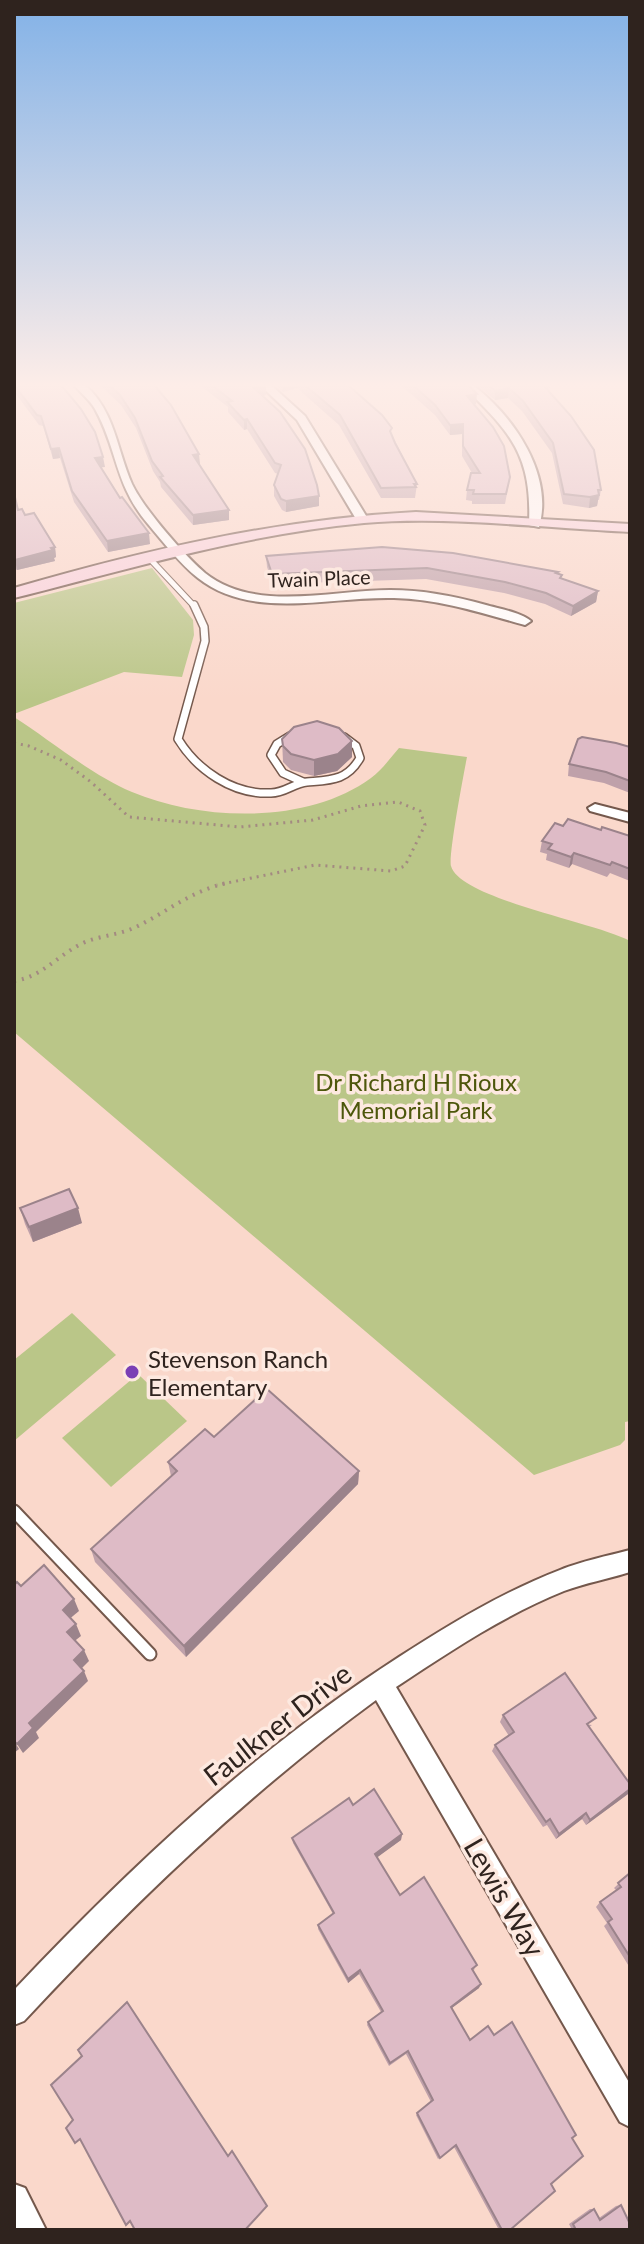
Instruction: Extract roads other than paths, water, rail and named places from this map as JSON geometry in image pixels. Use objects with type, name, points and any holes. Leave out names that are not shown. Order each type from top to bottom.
[{"type":"main road","points":[[14,593],[266,533],[362,519],[416,516],[630,528]]},
{"type":"street","name":"Twain Place","points":[[130,491],[140,506],[212,583],[242,595],[281,600],[360,595],[422,596],[483,606],[525,621]]},
{"type":"street","points":[[345,491],[362,519]]},
{"type":"street","points":[[535,491],[535,525]]},
{"type":"street","points":[[595,808],[630,818]]},
{"type":"street","name":"Faulkner Drive","points":[[14,2011],[163,1857],[264,1768],[379,1682],[492,1613],[562,1580],[630,1561]]},
{"type":"street","name":"Lewis Way","points":[[379,1682],[630,2112]]},
{"type":"street","points":[[14,2199],[31,2230]]},
{"type":"lane","points":[[150,559],[190,602],[205,625],[202,658],[179,727],[178,739],[182,750],[206,772],[234,786],[275,793],[295,789],[303,782]]},
{"type":"lane","points":[[299,733],[277,744],[271,755],[274,767],[286,776],[303,782],[323,783],[342,778],[355,769],[360,758],[356,746],[336,734]]},
{"type":"lane","points":[[14,1511],[150,1654]]},
{"type":"place","name":"Stevenson Ranch Elementary","points":[[132,1372]]},
{"type":"park label","name":"Dr Richard H Rioux Memorial Park","points":[[416,1095]]}]
